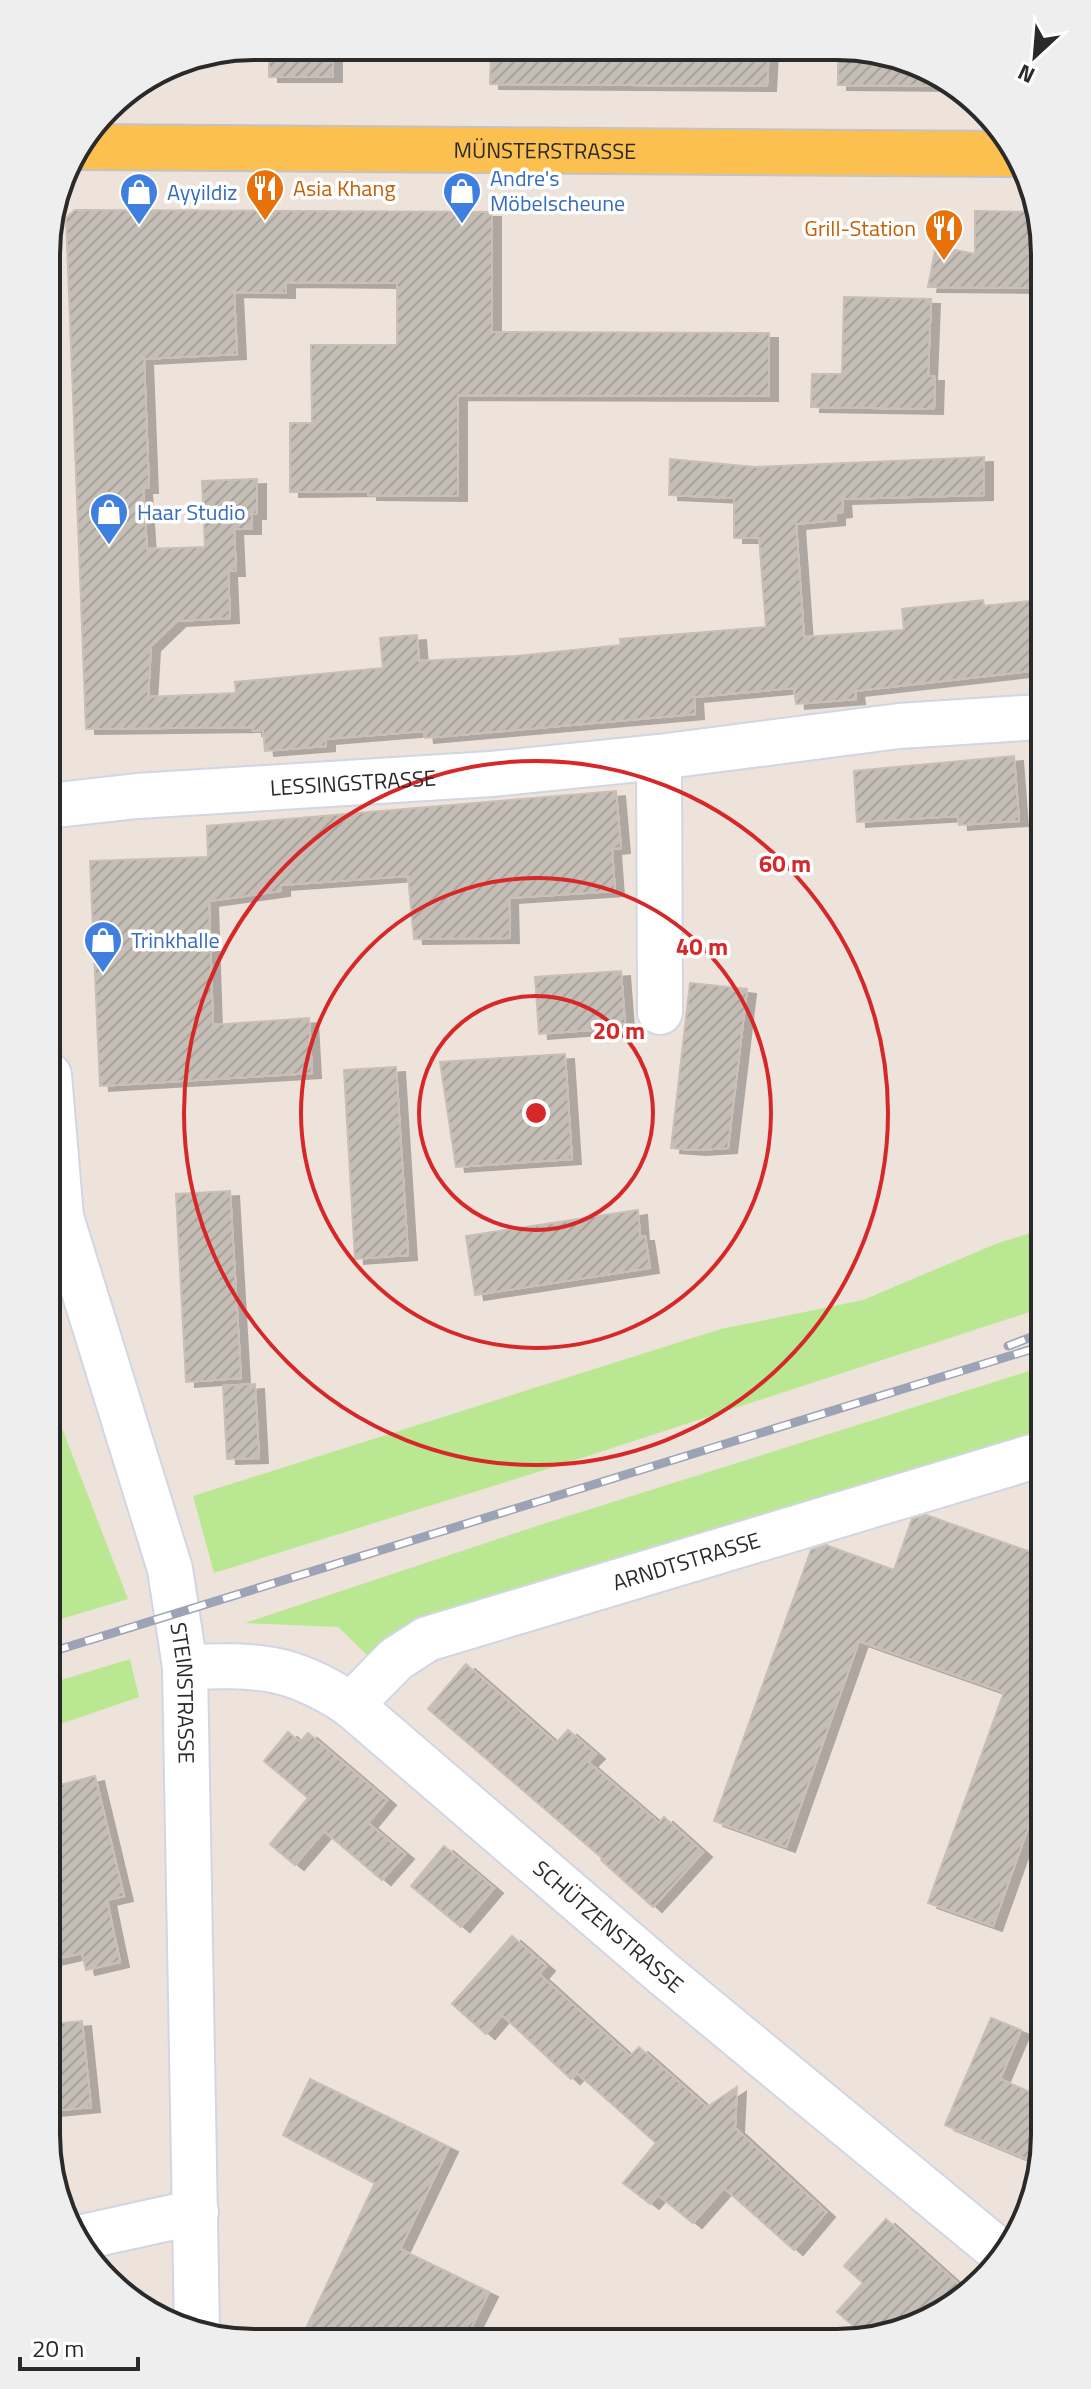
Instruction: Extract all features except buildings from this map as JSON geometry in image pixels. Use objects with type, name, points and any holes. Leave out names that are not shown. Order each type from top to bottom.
[{"type":"main road","name":"MÜNSTERSTRASSE","points":[[93,147],[1003,154]]},
{"type":"street","name":"LESSINGSTRASSE","points":[[60,805],[137,796],[491,774],[659,757],[899,726],[1031,718]]},
{"type":"street","points":[[659,757],[660,1012]]},
{"type":"street","name":"STEINSTRASSE","points":[[60,1205],[61,1217],[170,1569],[185,1667],[197,2320]]},
{"type":"street","name":"ARNDTSTRASSE","points":[[351,1705],[396,1659],[427,1639],[1031,1457]]},
{"type":"street","name":"SCHÜTZENSTRASSE","points":[[185,1667],[282,1670],[321,1685],[351,1705],[665,1975],[995,2247]]},
{"type":"street","points":[[89,2236],[196,2212]]},
{"type":"green space","points":[[1031,1233],[1031,1312],[554,1467],[214,1573],[193,1496],[721,1329],[863,1300],[998,1243]]},
{"type":"green space","points":[[1031,1370],[1031,1436],[402,1627],[369,1657],[338,1627],[245,1623],[546,1523]]},
{"type":"green space","points":[[60,1423],[128,1599],[60,1619]]},
{"type":"green space","points":[[130,1659],[139,1697],[60,1724],[60,1680]]},
{"type":"railway","points":[[1008,1346],[1031,1337]]},
{"type":"railway","points":[[60,1649],[1031,1349]]},
{"type":"place","name":"Asia Khang","points":[[265,222]]},
{"type":"place","name":"Andre's Möbelscheune","points":[[462,225]]},
{"type":"place","name":"Ayyildiz","points":[[139,226]]},
{"type":"place","name":"Grill-Station","points":[[944,262]]},
{"type":"place","name":"Haar Studio","points":[[109,546]]},
{"type":"place","name":"Trinkhalle","points":[[103,974]]}]
